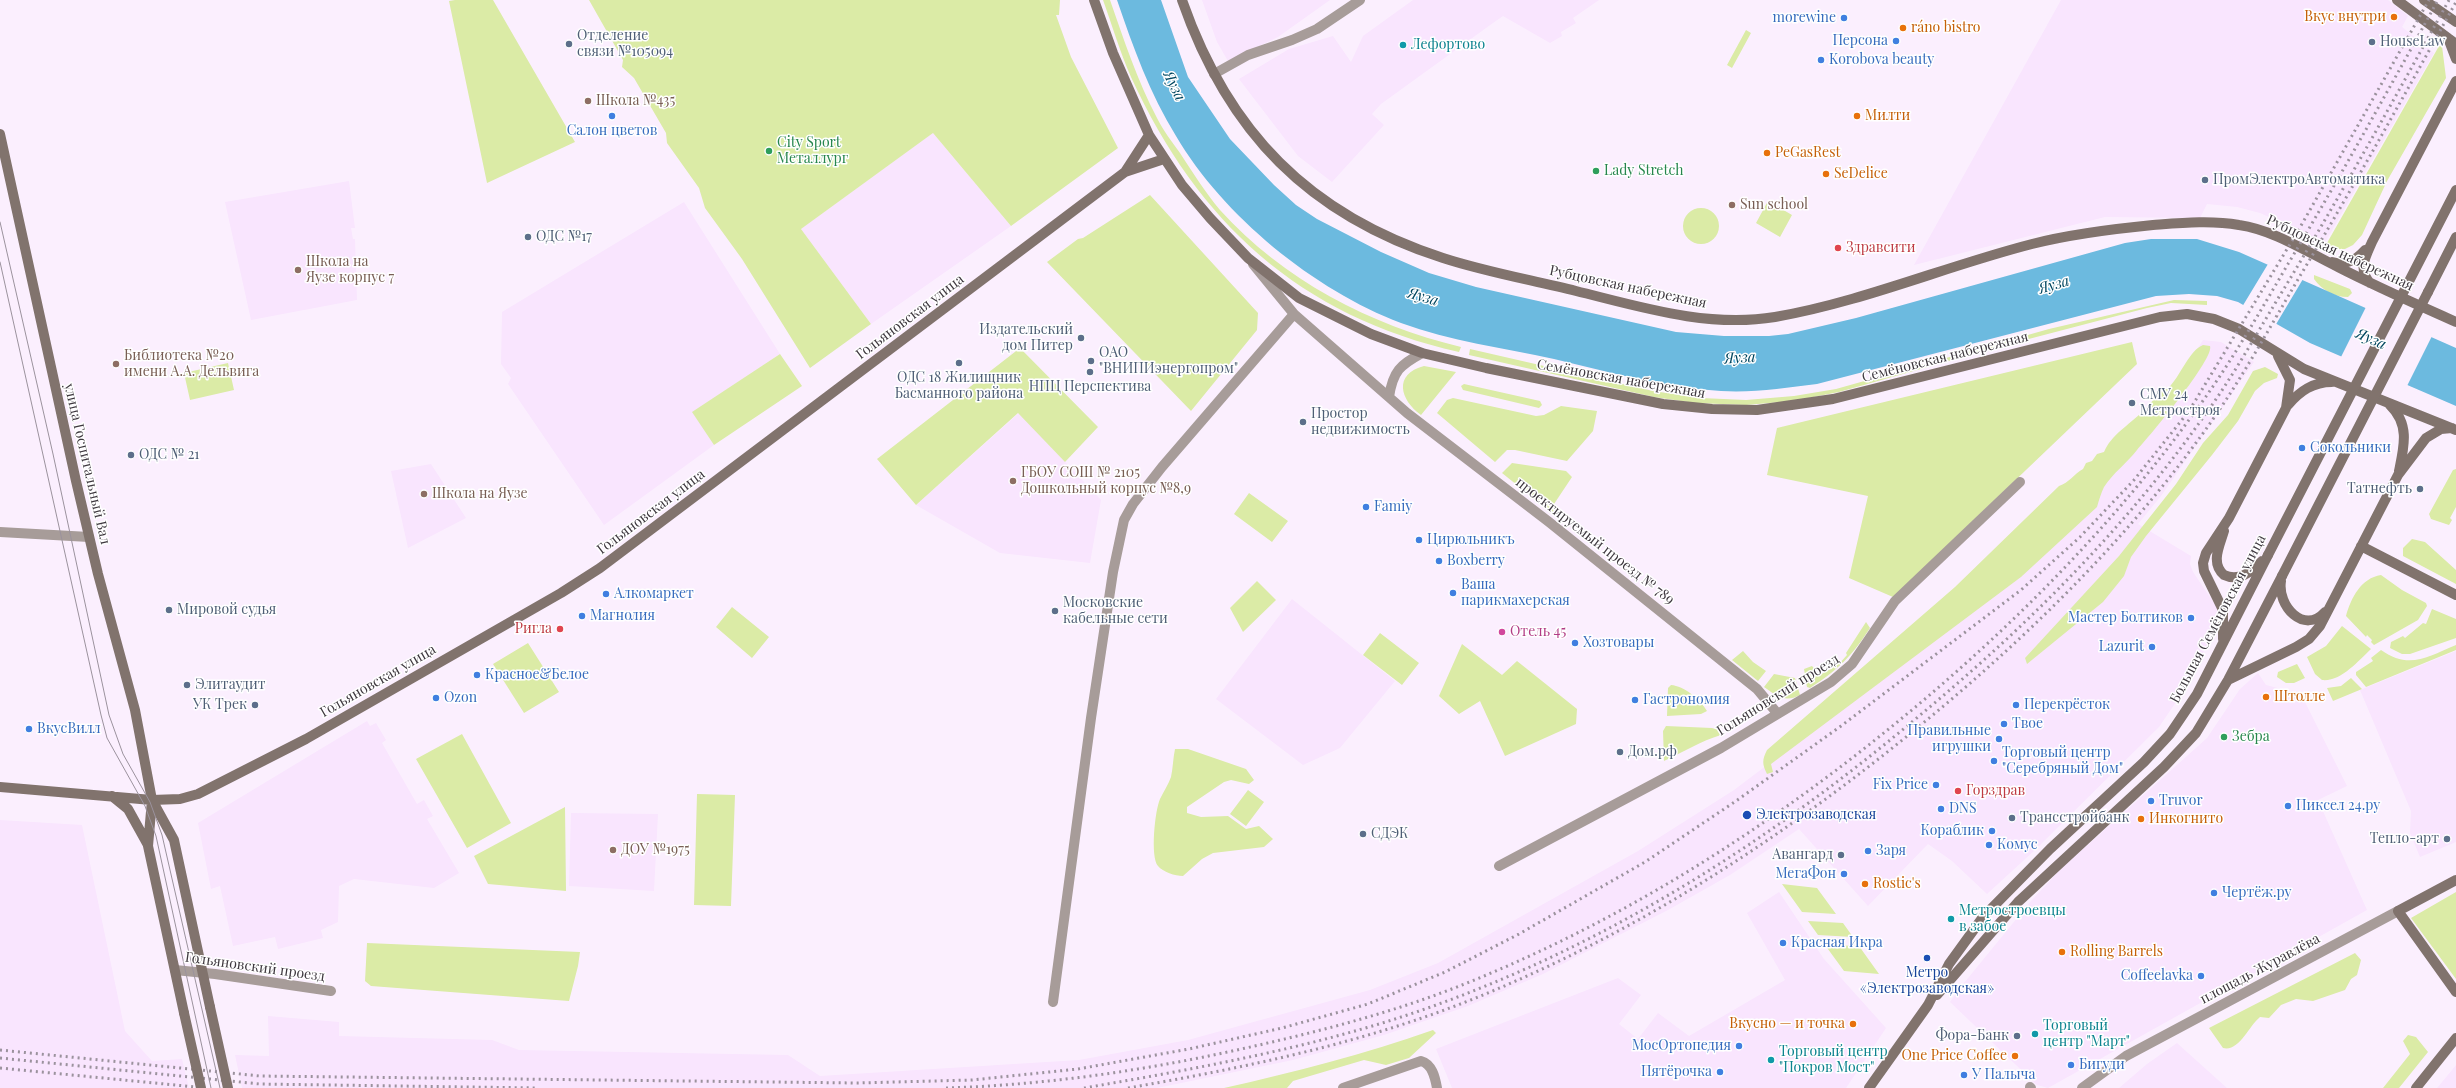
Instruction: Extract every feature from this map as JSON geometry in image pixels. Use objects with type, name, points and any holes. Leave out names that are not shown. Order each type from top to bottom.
[{"type":"main road","name":"Семёновская набережная","points":[[1094,0],[1113,53],[1149,135],[1164,160],[1206,213],[1248,258],[1299,298],[1371,334],[1422,353],[1486,368],[1663,404],[1712,409],[1757,410],[1834,400],[2160,317],[2187,314],[2214,319],[2239,329],[2276,354],[2304,369],[2454,429]]},
{"type":"main road","name":"Рубцовская набережная","points":[[1182,0],[1191,24],[1214,74],[1245,124],[1271,156],[1304,187],[1351,218],[1376,231],[1443,258],[1682,316],[1731,320],[1771,317],[1813,309],[2033,244],[2106,229],[2167,224],[2239,225],[2282,239],[2370,283],[2453,319]]},
{"type":"main road","points":[[2398,0],[2452,41],[2456,49]]},
{"type":"main road","points":[[2424,0],[2456,22]]},
{"type":"main road","points":[[2452,41],[2456,59]]},
{"type":"main road","points":[[2370,283],[2362,270],[2363,262],[2456,80]]},
{"type":"main road","points":[[2445,100],[2456,97]]},
{"type":"main road","name":"улица Госпитальный Вал","points":[[0,134],[89,537],[135,710],[152,800],[148,846],[201,1088]]},
{"type":"main road","name":"Гольяновская улица","points":[[1125,172],[1149,135]]},
{"type":"main road","name":"Гольяновская улица","points":[[0,788],[152,800],[180,799],[198,794],[306,739],[561,593],[600,568],[942,311],[1018,251],[1125,172],[1164,160]]},
{"type":"main road","name":"Большая Семёновская улица","points":[[1928,1005],[1949,964],[1983,917],[2050,849],[2144,762],[2170,734],[2197,694],[2221,648],[2260,565],[2268,555],[2456,190]]},
{"type":"main road","name":"Большая Семёновская улица","points":[[1869,1088],[1928,1005],[2018,902],[2181,750],[2210,713],[2456,237]]},
{"type":"main road","points":[[2323,260],[2339,264],[2357,259],[2372,242]]},
{"type":"main road","points":[[2276,354],[2287,370],[2290,380],[2286,408]]},
{"type":"main road","points":[[2221,648],[2224,636],[2224,610],[2204,571],[2203,563],[2206,553],[2229,518],[2286,408],[2296,395],[2311,386],[2323,382],[2337,382]]},
{"type":"main road","points":[[2386,402],[2397,412],[2405,433],[2398,475]]},
{"type":"main road","points":[[2228,680],[2309,639],[2320,626],[2330,608],[2398,475],[2426,438],[2441,429],[2454,429]]},
{"type":"main road","points":[[2229,518],[2217,556],[2216,565],[2220,572],[2229,577],[2238,578],[2260,565]]},
{"type":"main road","points":[[2361,546],[2456,595]]},
{"type":"main road","points":[[2282,576],[2281,596],[2285,607],[2292,614],[2299,618],[2312,620],[2321,617],[2330,608]]},
{"type":"main road","points":[[112,796],[128,809],[148,846]]},
{"type":"main road","name":"улица Госпитальный Вал","points":[[152,800],[174,840],[228,1088]]},
{"type":"main road","name":"площадь Журавлёва","points":[[2398,911],[2456,880]]},
{"type":"main road","points":[[2398,911],[2456,992]]},
{"type":"main road","points":[[2416,1088],[2456,1038]]},
{"type":"street","points":[[1214,74],[1248,55],[1292,40],[1317,28],[1360,0]]},
{"type":"street","name":"проектируемый проезд № 789","points":[[1248,258],[1294,314],[1389,397],[1757,689],[1777,713]]},
{"type":"street","points":[[1053,1002],[1093,703],[1113,572],[1124,520],[1133,504],[1162,467],[1294,314]]},
{"type":"street","points":[[1389,397],[1391,380],[1402,364],[1422,353]]},
{"type":"street","name":"Гольяновский проезд","points":[[1499,866],[1721,748],[1777,713],[1831,682],[1852,664],[1895,601],[2020,482]]},
{"type":"street","points":[[0,532],[89,537]]},
{"type":"street","name":"площадь Журавлёва","points":[[2082,1088],[2126,1056],[2398,911]]},
{"type":"street","name":"Гольяновский проезд","points":[[175,970],[331,991]]},
{"type":"street","points":[[1343,1088],[1420,1061],[1429,1064],[1437,1088]]},
{"type":"shaded area","points":[[1202,0],[1330,0],[1278,37],[1228,61],[1217,42]]},
{"type":"shaded area","points":[[1413,0],[1599,0],[1573,18],[1576,23],[1561,32],[1562,36],[1550,43],[1503,16],[1381,104],[1372,114],[1384,125],[1332,182],[1298,156],[1239,79],[1289,49],[1333,36],[1351,62],[1363,36]]},
{"type":"shaded area","points":[[2061,0],[2388,0],[2408,16],[2402,27],[2434,53],[2323,246],[2291,227],[2260,213],[2237,207],[2207,204],[2200,218],[2105,217],[1914,265]]},
{"type":"shaded area","points":[[933,133],[1011,226],[871,324],[801,229]]},
{"type":"shaded area","name":"Школа на Яузе корпус 7","points":[[349,181],[355,228],[351,228],[353,239],[355,239],[357,300],[251,320],[225,202]]},
{"type":"shaded area","points":[[684,202],[780,354],[693,412],[714,445],[604,525],[508,384],[511,378],[501,364],[502,312]]},
{"type":"shaded area","points":[[2203,340],[2221,342],[2254,362],[2161,496],[2138,524],[2191,556],[2190,564],[2193,572],[2218,609],[2219,619],[2216,629],[2176,702],[2159,727],[2035,850],[1987,894],[1952,861],[1928,844],[1868,906],[1799,829],[1730,875],[1668,910],[1543,974],[1468,1006],[1384,1035],[1293,1060],[1157,1088],[242,1088],[235,1055],[269,1056],[268,1016],[339,1022],[339,1036],[492,1040],[519,1050],[788,1055],[820,1076],[1079,1060],[1188,1040],[1370,990],[1438,963],[1638,851],[1734,790],[1812,731],[2163,402]]},
{"type":"shaded area","name":"ГБОУ СОШ № 2105 Дошкольный корпус №8,9","points":[[1019,413],[1101,500],[1090,563],[1000,553],[916,505]]},
{"type":"shaded area","name":"Школа на Яузе","points":[[431,464],[466,518],[408,548],[391,471]]},
{"type":"shaded area","points":[[1292,599],[1395,681],[1340,748],[1303,765],[1216,699]]},
{"type":"shaded area","points":[[2456,651],[2456,842],[2420,857],[2410,833],[2411,811],[2360,690]]},
{"type":"shaded area","points":[[2258,673],[2266,685],[2301,694],[2347,786],[2318,800],[2367,910],[2048,1088],[2037,1085],[1950,1002],[2031,901],[2061,869],[2207,738],[2240,689]]},
{"type":"shaded area","points":[[367,721],[370,726],[376,723],[386,740],[382,743],[417,804],[424,800],[433,816],[427,819],[459,873],[434,888],[354,879],[339,886],[338,922],[321,930],[323,938],[278,949],[275,937],[233,946],[220,886],[211,889],[198,823]]},
{"type":"shaded area","name":"ДОУ №1975","points":[[571,813],[658,814],[654,891],[569,886]]},
{"type":"shaded area","points":[[0,820],[82,825],[125,1031],[152,1061],[182,1059],[189,1088],[0,1088]]},
{"type":"shaded area","points":[[1779,892],[1824,959],[1886,1028],[1846,1088],[1452,1088],[1436,1049],[1618,978],[1641,995],[1619,1024],[1638,1039],[1658,1013],[1689,1036],[1785,980],[1747,913]]},
{"type":"shaded area","points":[[2177,1043],[2227,1088],[2119,1088],[2147,1064]]},
{"type":"shaded area","points":[[2456,1065],[2456,1088],[2437,1088],[2452,1070]]},
{"type":"green space","points":[[493,0],[575,142],[487,183],[449,1]]},
{"type":"green space","points":[[589,0],[1060,0],[1059,15],[1056,15],[1071,57],[1118,148],[1011,226],[933,133],[801,229],[871,324],[810,368],[742,259],[705,208],[699,188],[667,143],[666,133],[634,78],[622,67],[623,60]]},
{"type":"green space","points":[[1103,0],[1110,0],[1137,75],[1162,127],[1220,210],[1245,235],[1271,258],[1330,296],[1361,312],[1394,326],[1427,338],[1461,347],[1459,352],[1402,336],[1350,314],[1303,288],[1260,256],[1222,219],[1188,176],[1158,129],[1131,77]]},
{"type":"green space","points":[[1746,30],[1751,33],[1732,68],[1727,65]]},
{"type":"green space","points":[[2439,46],[2442,46],[2446,78],[2387,181],[2362,235],[2353,245],[2345,249],[2330,249],[2327,243]]},
{"type":"green space","points":[[1150,195],[1258,313],[1257,330],[1191,411],[1047,262],[1078,239],[1083,238]]},
{"type":"green space","points":[[1768,201],[1792,215],[1780,237],[1756,223]]},
{"type":"green space","points":[[1705,208],[1714,213],[1718,219],[1718,233],[1714,239],[1705,244],[1697,244],[1688,239],[1684,233],[1683,222],[1688,213],[1694,209]]},
{"type":"green space","points":[[2314,275],[2350,289],[2352,293],[2348,297],[2333,294],[2325,290],[2317,283],[2314,279]]},
{"type":"green space","points":[[2174,300],[2207,301],[2207,305],[2171,303],[2147,308],[2002,346],[1839,392],[1793,401],[1746,405],[1695,403],[1654,397],[1469,355],[1470,349],[1653,391],[1701,398],[1746,400],[1794,396],[1836,389],[2049,329]]},
{"type":"green space","points":[[2132,342],[2137,364],[1893,597],[1849,578],[1868,496],[1767,475],[1777,428]]},
{"type":"green space","points":[[2203,345],[2210,346],[2209,353],[2192,381],[2154,430],[2104,487],[2097,507],[2021,577],[1771,764],[1773,772],[1767,774],[1763,762],[1767,750],[1955,587],[2059,486],[2066,483],[2083,469],[2086,463],[2092,461],[2097,454],[2104,452],[2111,440],[2116,435],[2145,410],[2161,392],[2170,386],[2194,352]]},
{"type":"green space","points":[[1020,348],[1098,427],[1065,462],[1018,413],[916,505],[877,459]]},
{"type":"green space","points":[[780,354],[802,386],[714,445],[692,412]]},
{"type":"green space","points":[[228,363],[234,390],[190,400],[184,373]]},
{"type":"green space","points":[[1424,366],[1456,372],[1421,415],[1408,402],[1403,388],[1404,381],[1408,375],[1414,370]]},
{"type":"green space","points":[[2265,367],[2278,374],[2277,378],[2264,383],[2255,391],[2238,421],[2131,557],[2124,576],[2103,602],[2027,664],[2025,658],[2119,556],[2176,484],[2203,443],[2228,415],[2253,371]]},
{"type":"green space","points":[[1464,384],[1540,401],[1542,405],[1539,408],[1463,390],[1461,386]]},
{"type":"green space","points":[[1453,398],[1536,416],[1544,415],[1561,406],[1597,411],[1593,431],[1567,461],[1515,450],[1507,450],[1495,462],[1437,413],[1447,400]]},
{"type":"green space","points":[[1512,463],[1566,471],[1572,477],[1554,504],[1553,514],[1502,473]]},
{"type":"green space","points":[[2456,469],[2456,507],[2450,518],[2452,520],[2449,525],[2431,519],[2429,514],[2453,470]]},
{"type":"green space","points":[[1249,493],[1288,521],[1272,542],[1234,514]]},
{"type":"green space","points":[[2412,539],[2425,542],[2456,570],[2456,584],[2403,556],[2403,548]]},
{"type":"green space","points":[[2381,575],[2402,590],[2426,603],[2427,606],[2418,620],[2374,645],[2371,642],[2372,640],[2367,635],[2366,637],[2346,616],[2354,596],[2362,585],[2368,580]]},
{"type":"green space","points":[[1257,581],[1276,600],[1243,632],[1230,608]]},
{"type":"green space","points":[[732,607],[769,637],[752,658],[716,627]]},
{"type":"green space","points":[[2432,609],[2456,619],[2456,638],[2410,654],[2402,654],[2390,648],[2391,642],[2403,636],[2405,638],[2423,623],[2426,624]]},
{"type":"green space","points":[[1866,622],[1870,628],[1857,647],[1844,662],[1829,675],[1810,688],[1807,687],[1804,669],[1812,666],[1820,675],[1839,664],[1847,655],[1846,653]]},
{"type":"green space","points":[[2342,626],[2371,649],[2349,670],[2336,678],[2322,680],[2315,674],[2307,657],[2326,646]]},
{"type":"green space","points":[[1380,633],[1419,663],[1402,685],[1363,655]]},
{"type":"green space","points":[[528,643],[559,692],[524,713],[493,664]]},
{"type":"green space","points":[[1462,644],[1502,675],[1517,661],[1577,709],[1576,724],[1505,756],[1480,701],[1459,714],[1439,696]]},
{"type":"green space","points":[[2456,645],[2456,650],[2366,687],[2356,675],[2356,672],[2373,661],[2371,658],[2381,650],[2400,659],[2418,660]]},
{"type":"green space","points":[[1743,651],[1753,662],[1766,671],[1758,681],[1732,660]]},
{"type":"green space","points":[[2297,664],[2305,678],[2294,683],[2286,683],[2277,677],[2278,672]]},
{"type":"green space","points":[[1774,674],[1795,678],[1800,695],[1785,698],[1777,696],[1764,687]]},
{"type":"green space","points":[[2351,678],[2362,689],[2333,701],[2327,688],[2341,686]]},
{"type":"green space","points":[[1671,685],[1681,688],[1691,694],[1707,711],[1701,714],[1667,716],[1668,688]]},
{"type":"green space","points":[[1666,726],[1712,728],[1722,731],[1721,735],[1699,743],[1664,761],[1663,731]]},
{"type":"green space","points":[[462,734],[511,823],[467,848],[416,759]]},
{"type":"green space","points":[[1175,749],[1188,749],[1246,769],[1254,780],[1249,784],[1231,780],[1224,782],[1187,807],[1187,813],[1201,817],[1228,816],[1246,829],[1259,826],[1273,839],[1264,847],[1213,853],[1202,859],[1183,876],[1169,873],[1160,868],[1154,853],[1155,823],[1160,799],[1171,777]]},
{"type":"green space","points":[[1248,790],[1264,802],[1246,826],[1230,814]]},
{"type":"green space","points":[[697,794],[735,795],[731,906],[694,905]]},
{"type":"green space","points":[[565,807],[566,891],[488,884],[474,856]]},
{"type":"green space","points":[[1782,884],[1817,888],[1836,914],[1802,912]]},
{"type":"green space","points":[[2456,892],[2456,979],[2411,918]]},
{"type":"green space","points":[[1808,921],[1843,923],[1853,937],[1818,935]]},
{"type":"green space","points":[[367,943],[580,952],[569,1001],[371,986],[365,981]]},
{"type":"green space","points":[[1825,945],[1859,946],[1879,974],[1844,971]]},
{"type":"green space","points":[[2355,953],[2361,960],[2357,975],[2351,979],[2345,990],[2313,1001],[2296,999],[2281,1005],[2269,1018],[2260,1017],[2239,1043],[2229,1048],[2223,1048],[2209,1028]]},
{"type":"green space","points":[[1433,1030],[1436,1033],[1409,1058],[1386,1065],[1364,1060],[1293,1081],[1287,1088],[1224,1088],[1330,1062]]},
{"type":"green space","points":[[2408,1035],[2416,1037],[2428,1052],[2399,1088],[2383,1088],[2410,1054],[2403,1041]]},
{"type":"water","name":"Яуза","points":[[1117,0],[1161,0],[1188,77],[1230,139],[1274,185],[1296,205],[1317,219],[1381,252],[1429,273],[1476,287],[1676,332],[1724,336],[1769,336],[1788,334],[1856,318],[2125,243],[2151,239],[2197,239],[2239,252],[2456,348],[2456,406],[2310,343],[2238,302],[2217,296],[2189,294],[2156,296],[1817,384],[1769,390],[1721,391],[1679,387],[1439,335],[1401,323],[1368,309],[1336,291],[1304,270],[1245,222],[1196,166],[1176,136],[1150,87]]},
{"type":"pier","points":[[2268,264],[2303,279],[2275,326],[2242,307]]},
{"type":"pier","points":[[2366,307],[2432,336],[2406,388],[2340,359]]},
{"type":"tram line","points":[[0,222],[53,454],[109,715],[123,754],[150,802],[162,835],[220,1088]]},
{"type":"tram line","points":[[0,262],[101,715],[107,738],[145,806],[156,836],[211,1088]]},
{"type":"railway","points":[[0,1050],[260,1076],[857,1083],[972,1080],[1078,1069],[1189,1049],[1282,1028],[1368,1004],[1445,972],[1519,934],[1645,862],[1736,801],[1841,726],[2021,590],[2080,537],[2134,480],[2189,411],[2298,231],[2429,0]]},
{"type":"railway","points":[[946,1088],[1019,1084],[1092,1076],[1201,1058],[1322,1030],[1407,1005],[1462,985],[1585,929],[1702,863],[1813,787],[1867,747],[1919,704],[2030,603],[2100,530],[2164,453],[2207,395],[2254,321],[2383,100],[2438,0]]},
{"type":"railway","points":[[1084,1088],[1270,1053],[1343,1034],[1379,1024],[1454,998],[1527,968],[1599,934],[1668,895],[1801,809],[1864,761],[1925,711],[2001,645],[2037,610],[2107,537],[2172,460],[2213,403],[2245,354],[2348,180],[2449,0]]},
{"type":"railway","points":[[1128,1088],[1257,1063],[1343,1042],[1427,1016],[1468,1001],[1532,974],[1595,943],[1656,910],[1716,874],[1774,836],[1830,796],[1940,709],[1978,677],[2085,574],[2151,500],[2182,462],[2211,422],[2246,368],[2340,208],[2456,2]]},
{"type":"railway","points":[[0,1058],[260,1084],[538,1088]]},
{"type":"railway","points":[[0,1068],[206,1088]]},
{"type":"place","name":"Вкус внутри","points":[[2394,17]]},
{"type":"place","name":"morewine","points":[[1844,18]]},
{"type":"place","name":"ráno bistro","points":[[1903,28]]},
{"type":"place","name":"Персона","points":[[1896,41]]},
{"type":"place","name":"HouseLaw","points":[[2372,42]]},
{"type":"place","name":"Отделение связи №105094","points":[[569,44]]},
{"type":"place","name":"Лефортово","points":[[1403,45]]},
{"type":"place","name":"Korobova beauty","points":[[1821,60]]},
{"type":"place","name":"Школа №435","points":[[588,101]]},
{"type":"place","name":"Салон цветов","points":[[612,116]]},
{"type":"place","name":"Милти","points":[[1857,116]]},
{"type":"place","name":"City Sport Металлург","points":[[769,151]]},
{"type":"place","name":"PeGasRest","points":[[1767,153]]},
{"type":"place","name":"Lady Stretch","points":[[1596,171]]},
{"type":"place","name":"SeDelice","points":[[1826,174]]},
{"type":"place","name":"ПромЭлектроАвтоматика","points":[[2205,180]]},
{"type":"place","name":"Sun school","points":[[1732,205]]},
{"type":"place","name":"ОДС №17","points":[[528,237]]},
{"type":"place","name":"Здравсити","points":[[1838,248]]},
{"type":"place","name":"Школа на Яузе корпус 7","points":[[298,270]]},
{"type":"place","name":"Издательский дом Питер","points":[[1081,338]]},
{"type":"place","name":"ОАО \"ВНИПИэнергопром\"","points":[[1091,361]]},
{"type":"place","name":"ОДС 18 Жилищник Басманного района","points":[[959,363]]},
{"type":"place","name":"Библиотека №20 имени А.А. Дельвига","points":[[116,364]]},
{"type":"place","name":"НПЦ Перспектива","points":[[1090,372]]},
{"type":"place","name":"СМУ 24 Метростроя","points":[[2132,403]]},
{"type":"place","name":"Простор недвижимость","points":[[1303,422]]},
{"type":"place","name":"Сокольники","points":[[2302,448]]},
{"type":"place","name":"ОДС № 21","points":[[131,455]]},
{"type":"place","name":"ГБОУ СОШ № 2105 Дошкольный корпус №8,9","points":[[1013,481]]},
{"type":"place","name":"Татнефть","points":[[2420,489]]},
{"type":"place","name":"Школа на Яузе","points":[[424,494]]},
{"type":"place","name":"Famiy","points":[[1366,507]]},
{"type":"place","name":"Цирюльникъ","points":[[1419,540]]},
{"type":"place","name":"Boxberry","points":[[1439,561]]},
{"type":"place","name":"Ваша парикмахерская","points":[[1453,593]]},
{"type":"place","name":"Алкомаркет","points":[[606,594]]},
{"type":"place","name":"Мировой судья","points":[[169,610]]},
{"type":"place","name":"Московские кабельные сети","points":[[1055,611]]},
{"type":"place","name":"Магнолия","points":[[582,616]]},
{"type":"place","name":"Мастер Болтиков","points":[[2191,618]]},
{"type":"place","name":"Ригла","points":[[560,629]]},
{"type":"place","name":"Отель 45","points":[[1502,632]]},
{"type":"place","name":"Хозтовары","points":[[1575,643]]},
{"type":"place","name":"Lazurit","points":[[2152,647]]},
{"type":"place","name":"Красное&Белое","points":[[477,675]]},
{"type":"place","name":"Элитаудит","points":[[187,685]]},
{"type":"place","name":"Штолле","points":[[2266,697]]},
{"type":"place","name":"Ozon","points":[[436,698]]},
{"type":"place","name":"Гастрономия","points":[[1635,700]]},
{"type":"place","name":"УК Трек","points":[[255,705]]},
{"type":"place","name":"Перекрёсток","points":[[2016,705]]},
{"type":"place","name":"Твое","points":[[2004,724]]},
{"type":"place","name":"ВкусВилл","points":[[29,729]]},
{"type":"place","name":"Зебра","points":[[2224,737]]},
{"type":"place","name":"Правильные игрушки","points":[[1999,739]]},
{"type":"place","name":"Дом.рф","points":[[1620,752]]},
{"type":"place","name":"Торговый центр \"Серебряный Дом\"","points":[[1994,761]]},
{"type":"place","name":"Fix Price","points":[[1936,785]]},
{"type":"place","name":"Горздрав","points":[[1958,791]]},
{"type":"place","name":"Truvor","points":[[2151,801]]},
{"type":"place","name":"Пиксел 24.ру","points":[[2288,806]]},
{"type":"place","name":"DNS","points":[[1941,809]]},
{"type":"place","name":"Электрозаводская","points":[[1747,815]]},
{"type":"place","name":"Трансстройбанк","points":[[2012,818]]},
{"type":"place","name":"Инкогнито","points":[[2141,819]]},
{"type":"place","name":"Кораблик","points":[[1992,831]]},
{"type":"place","name":"СДЭК","points":[[1363,834]]},
{"type":"place","name":"Тепло-арт","points":[[2447,839]]},
{"type":"place","name":"Комус","points":[[1989,845]]},
{"type":"place","name":"ДОУ №1975","points":[[613,850]]},
{"type":"place","name":"Заря","points":[[1868,851]]},
{"type":"place","name":"Авангард","points":[[1841,855]]},
{"type":"place","name":"МегаФон","points":[[1844,874]]},
{"type":"place","name":"Rostic's","points":[[1865,884]]},
{"type":"place","name":"Чертёж.ру","points":[[2214,893]]},
{"type":"place","name":"Метростроевцы в забое","points":[[1951,919]]},
{"type":"place","name":"Красная Икра","points":[[1783,943]]},
{"type":"place","name":"Rolling Barrels","points":[[2062,952]]},
{"type":"place","name":"Метро «Электрозаводская»","points":[[1927,958]]},
{"type":"place","name":"Coffeelavka","points":[[2201,976]]},
{"type":"place","name":"Вкусно — и точка","points":[[1853,1024]]},
{"type":"place","name":"Торговый центр \"Март\"","points":[[2035,1034]]},
{"type":"place","name":"Фора-Банк","points":[[2017,1036]]},
{"type":"place","name":"МосОртопедия","points":[[1739,1046]]},
{"type":"place","name":"One Price Coffee","points":[[2015,1056]]},
{"type":"place","name":"Торговый центр \"Покров Мост\"","points":[[1771,1060]]},
{"type":"place","name":"Бигуди","points":[[2071,1065]]},
{"type":"place","name":"Пятёрочка","points":[[1720,1072]]},
{"type":"place","name":"У Палыча","points":[[1964,1075]]}]
